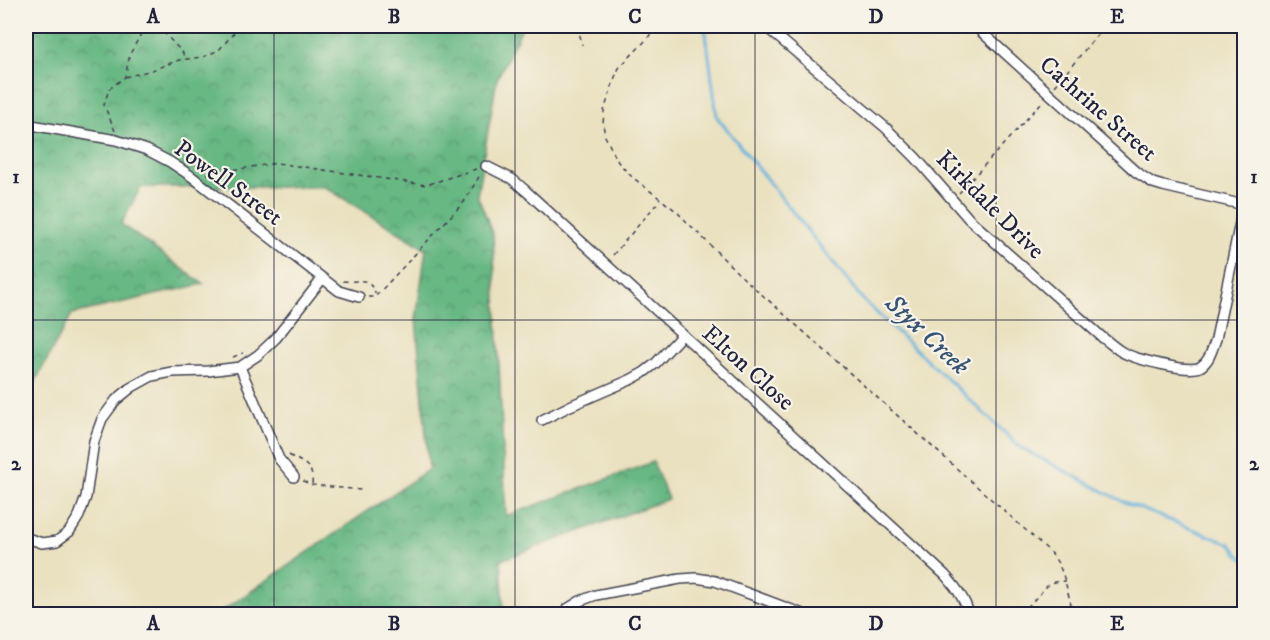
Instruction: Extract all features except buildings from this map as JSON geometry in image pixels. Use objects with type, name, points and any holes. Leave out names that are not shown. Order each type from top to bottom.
[{"type":"street","name":"Cathrine Street","points":[[975,26],[1136,172],[1153,183],[1244,204]]},
{"type":"street","name":"Kirkdale Drive","points":[[772,28],[886,128],[916,158],[969,219],[1103,338],[1123,352],[1148,361],[1193,369],[1207,362],[1212,352],[1244,204]]},
{"type":"street","name":"Powell Street","points":[[26,124],[116,140],[147,150],[191,176],[339,291],[359,297]]},
{"type":"street","name":"Elton Close","points":[[486,166],[519,185],[945,574],[962,596],[969,615]]},
{"type":"street","points":[[26,535],[27,538],[42,543],[57,542],[69,532],[79,516],[86,497],[94,441],[102,419],[116,400],[132,387],[152,376],[171,372],[240,367],[258,355],[276,338],[322,279]]},
{"type":"street","points":[[542,420],[630,380],[655,364],[682,335]]},
{"type":"street","points":[[240,367],[279,459],[294,477]]},
{"type":"street","points":[[567,609],[596,595],[696,578],[715,581],[804,615]]},
{"type":"path","points":[[136,26],[142,32],[163,32],[169,26]]},
{"type":"path","points":[[116,140],[112,122],[104,105],[109,89],[125,77],[203,57],[219,50],[242,26]]},
{"type":"path","points":[[579,26],[582,45]]},
{"type":"path","points":[[655,26],[648,38],[618,71],[604,111],[603,124],[607,140],[618,162],[632,177],[682,217],[747,281],[1048,550],[1060,565],[1074,615]]},
{"type":"path","points":[[953,200],[1049,93],[1097,35],[1100,26]]},
{"type":"path","points":[[125,77],[130,54],[142,32]]},
{"type":"path","points":[[163,32],[183,53],[185,60]]},
{"type":"path","points":[[191,176],[277,163],[426,185],[486,166]]},
{"type":"path","points":[[359,297],[377,295],[464,202],[486,166]]},
{"type":"path","points":[[611,258],[661,199]]},
{"type":"path","points":[[342,281],[365,281],[371,285],[377,295]]},
{"type":"path","points":[[287,454],[310,468],[312,485]]},
{"type":"path","points":[[294,477],[312,485],[361,490]]},
{"type":"path","points":[[1021,615],[1048,585],[1065,581]]},
{"type":"green space","points":[[26,26],[523,26],[497,79],[477,194],[493,234],[506,516],[653,462],[668,499],[501,560],[504,614],[218,614],[429,469],[416,319],[426,249],[325,187],[141,187],[121,224],[203,284],[72,314],[26,398]]},
{"type":"waterway","name":"Styx Creek","points":[[705,26],[717,117],[864,301],[1021,448],[1124,502],[1230,544],[1244,560]]}]
